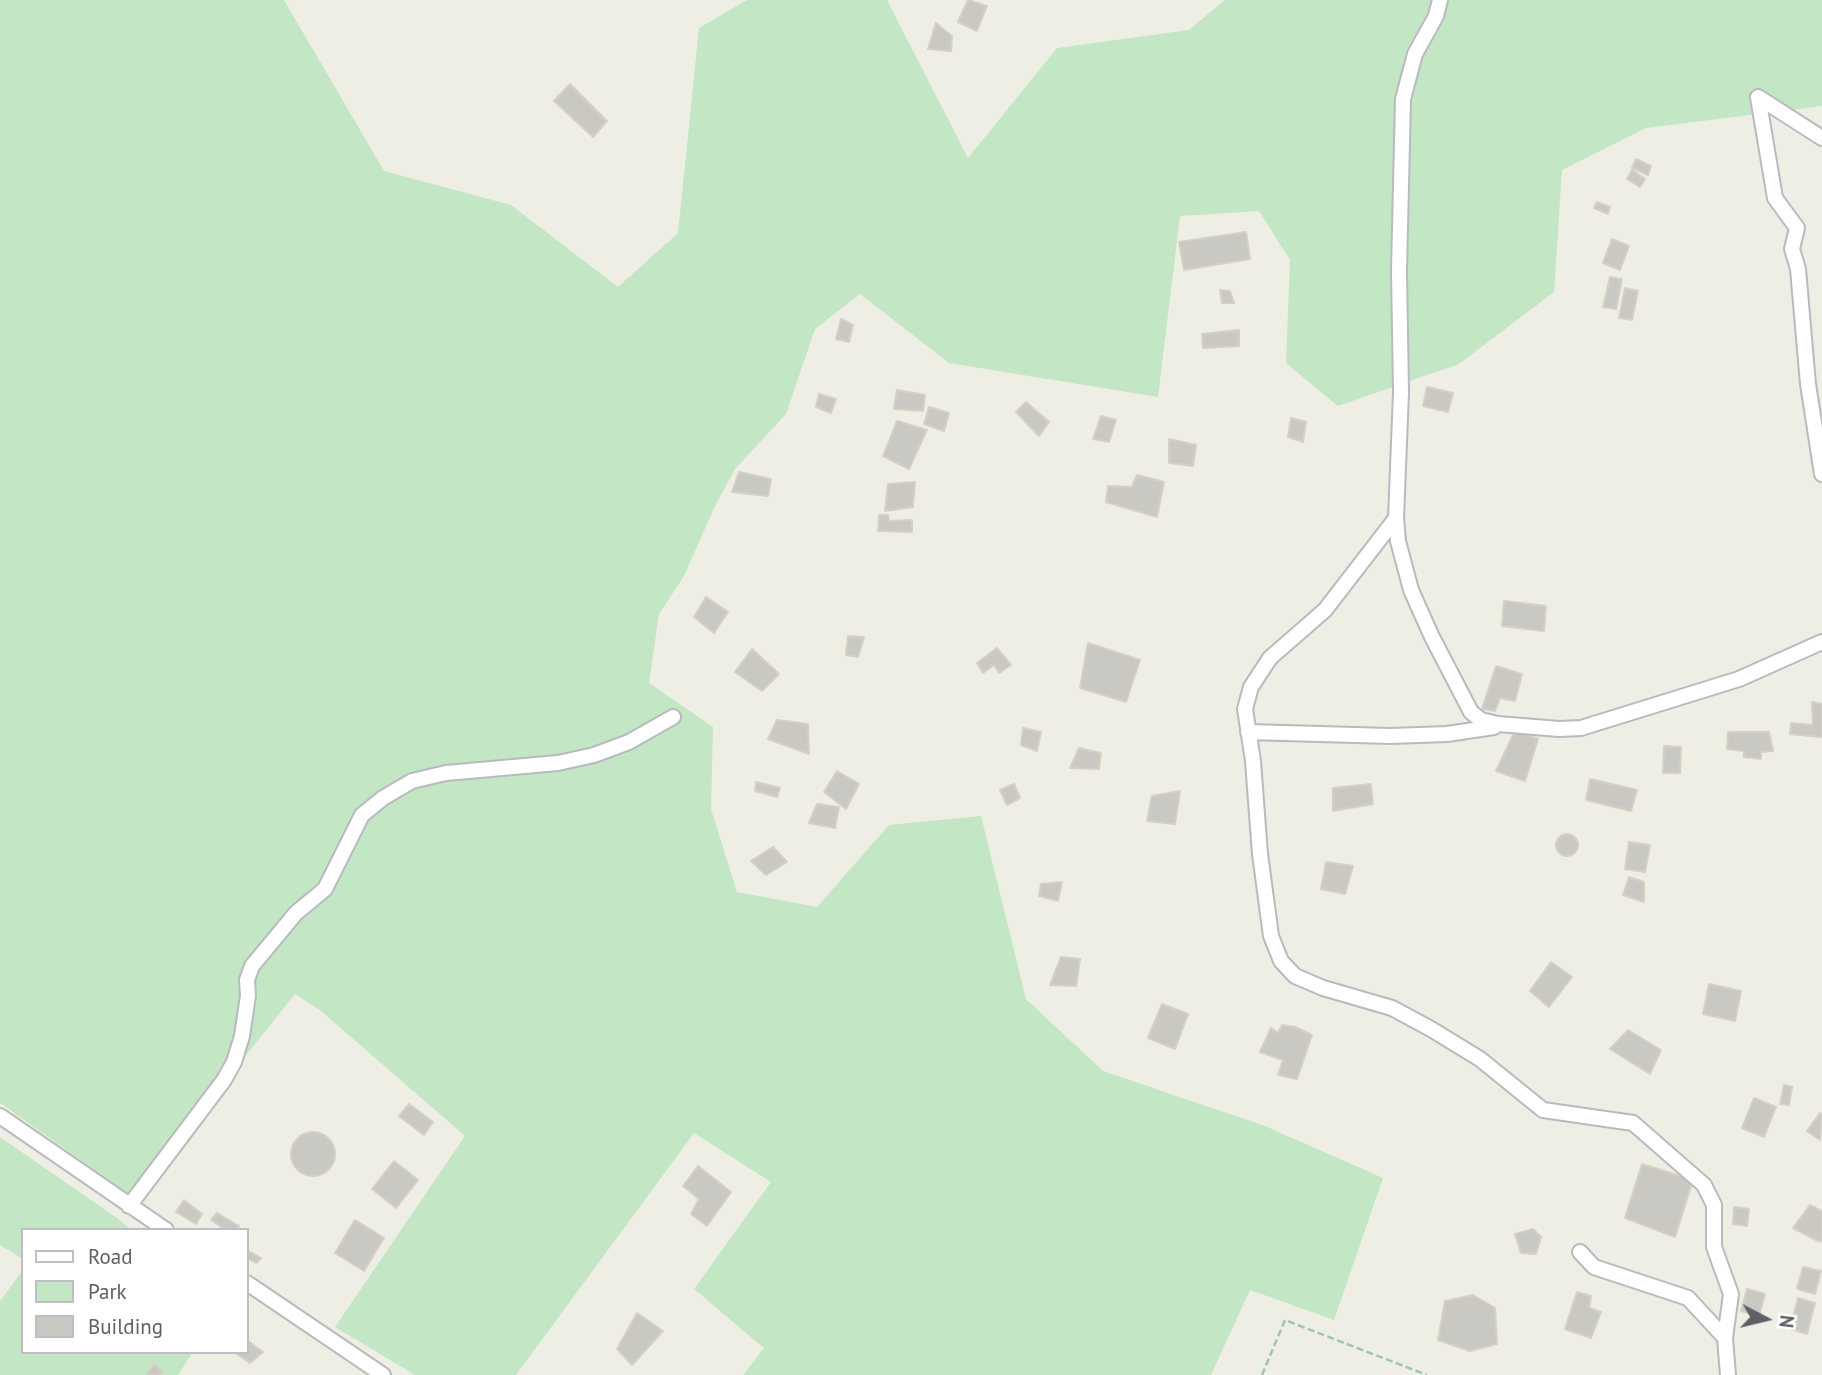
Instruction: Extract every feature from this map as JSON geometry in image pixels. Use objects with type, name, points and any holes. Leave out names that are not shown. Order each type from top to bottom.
[{"type":"street","points":[[1440,0],[1436,16],[1415,54],[1403,99],[1399,271],[1401,392],[1396,517],[1398,541],[1411,590],[1471,712],[1481,720],[1509,725],[1581,728],[1739,679],[1822,642]]},
{"type":"street","points":[[1822,138],[1759,97],[1775,198],[1797,228],[1792,249],[1798,270],[1808,384],[1822,474]]},
{"type":"street","points":[[1396,517],[1325,610],[1270,658],[1251,687],[1245,709],[1271,936],[1281,961],[1295,976],[1323,988],[1392,1009],[1431,1029],[1480,1059],[1543,1110],[1633,1123],[1704,1185],[1714,1205],[1714,1247],[1731,1294],[1724,1338],[1728,1375]]},
{"type":"street","points":[[129,1206],[224,1080],[234,1062],[242,1036],[248,996],[247,980],[252,966],[296,913],[325,889],[362,815],[383,798],[412,781],[446,774],[558,763],[594,755],[629,742],[673,716]]},
{"type":"street","points":[[1248,732],[1405,736],[1447,734],[1509,725]]},
{"type":"street","points":[[0,1116],[163,1228]]},
{"type":"street","points":[[1580,1252],[1594,1267],[1688,1298],[1724,1338]]},
{"type":"street","points":[[248,1284],[383,1375]]},
{"type":"path","points":[[1262,1375],[1285,1320],[1427,1375]]},
{"type":"green space","points":[[0,0],[284,0],[384,171],[511,205],[618,287],[678,233],[699,28],[747,0],[887,0],[968,158],[1057,48],[1189,30],[1225,0],[1822,0],[1822,106],[1646,128],[1562,170],[1554,292],[1459,364],[1338,406],[1286,363],[1290,260],[1259,211],[1180,216],[1158,397],[949,363],[860,294],[815,329],[786,414],[735,469],[715,506],[684,576],[659,614],[649,683],[713,727],[711,809],[737,892],[817,907],[889,825],[981,816],[1026,999],[1103,1071],[1265,1126],[1383,1178],[1334,1320],[1250,1290],[1211,1375],[743,1375],[764,1348],[694,1289],[771,1182],[694,1133],[516,1375],[415,1375],[335,1327],[465,1136],[321,1011],[295,994],[133,1197],[0,1103]]},
{"type":"green space","points":[[0,1137],[130,1228],[21,1228],[21,1258],[0,1245]]},
{"type":"green space","points":[[21,1273],[21,1354],[192,1354],[178,1375],[0,1375],[0,1301]]},
{"type":"building","points":[[968,0],[987,6],[977,31],[958,22]]},
{"type":"building","points":[[936,23],[952,36],[951,51],[928,49]]},
{"type":"building","points":[[570,84],[607,121],[593,137],[554,101]]},
{"type":"building","points":[[1636,159],[1651,166],[1648,175],[1632,168]]},
{"type":"building","points":[[1632,170],[1645,179],[1640,187],[1627,179]]},
{"type":"building","points":[[1597,202],[1610,207],[1608,214],[1594,208]]},
{"type":"building","points":[[1246,232],[1250,259],[1184,270],[1179,242]]},
{"type":"building","points":[[1612,239],[1629,246],[1620,270],[1603,263]]},
{"type":"building","points":[[1610,277],[1622,279],[1616,309],[1603,307]]},
{"type":"building","points":[[1625,288],[1638,291],[1632,320],[1619,318]]},
{"type":"building","points":[[1220,290],[1230,291],[1234,303],[1222,303]]},
{"type":"building","points":[[841,319],[853,325],[849,342],[836,339]]},
{"type":"building","points":[[1239,330],[1239,346],[1203,348],[1202,334]]},
{"type":"building","points":[[1427,387],[1453,393],[1448,412],[1423,406]]},
{"type":"building","points":[[897,390],[925,395],[923,411],[894,409]]},
{"type":"building","points":[[819,394],[836,399],[831,413],[816,407]]},
{"type":"building","points":[[1026,402],[1049,422],[1039,436],[1016,412]]},
{"type":"building","points":[[929,407],[949,413],[944,431],[924,424]]},
{"type":"building","points":[[1101,416],[1116,420],[1109,442],[1093,439]]},
{"type":"building","points":[[1291,418],[1306,422],[1303,442],[1288,437]]},
{"type":"building","points":[[897,421],[927,430],[909,469],[883,456]]},
{"type":"building","points":[[1169,439],[1196,445],[1193,466],[1169,463]]},
{"type":"building","points":[[739,472],[771,479],[768,496],[732,492]]},
{"type":"building","points":[[1137,475],[1164,482],[1157,517],[1106,502],[1108,486],[1132,487]]},
{"type":"building","points":[[915,482],[913,507],[885,511],[888,484]]},
{"type":"building","points":[[879,515],[888,515],[889,521],[912,520],[912,532],[878,531]]},
{"type":"building","points":[[706,597],[728,612],[714,633],[694,617]]},
{"type":"building","points":[[1504,601],[1546,606],[1544,631],[1502,626]]},
{"type":"building","points":[[848,636],[864,637],[858,657],[846,655]]},
{"type":"building","points":[[1088,643],[1140,660],[1126,702],[1080,688]]},
{"type":"building","points":[[997,648],[1011,665],[999,673],[994,665],[983,673],[977,663]]},
{"type":"building","points":[[752,649],[779,674],[762,691],[735,672]]},
{"type":"building","points":[[1496,666],[1522,674],[1515,701],[1500,698],[1495,711],[1482,709]]},
{"type":"building","points":[[1812,702],[1822,704],[1822,737],[1790,734],[1791,723],[1813,725]]},
{"type":"building","points":[[777,720],[808,724],[809,754],[768,739]]},
{"type":"building","points":[[1023,728],[1041,732],[1037,751],[1021,745]]},
{"type":"building","points":[[1515,731],[1538,739],[1525,781],[1496,771]]},
{"type":"building","points":[[1728,732],[1769,732],[1773,751],[1761,752],[1761,759],[1744,757],[1744,751],[1727,749]]},
{"type":"building","points":[[1664,746],[1681,747],[1680,773],[1663,773]]},
{"type":"building","points":[[1079,748],[1101,753],[1099,769],[1070,768]]},
{"type":"building","points":[[837,771],[859,784],[846,809],[824,792]]},
{"type":"building","points":[[1590,779],[1637,790],[1631,811],[1586,800]]},
{"type":"building","points":[[756,782],[780,788],[777,797],[755,791]]},
{"type":"building","points":[[1014,784],[1020,798],[1007,805],[1000,790]]},
{"type":"building","points":[[1371,784],[1373,804],[1333,811],[1333,788]]},
{"type":"building","points":[[1180,791],[1175,824],[1147,821],[1152,796]]},
{"type":"building","points":[[817,804],[839,807],[835,828],[809,823]]},
{"type":"building","points":[[1567,834],[1575,837],[1578,845],[1575,853],[1567,856],[1559,853],[1556,845],[1559,837]]},
{"type":"building","points":[[1629,842],[1650,845],[1645,872],[1625,869]]},
{"type":"building","points":[[773,847],[787,862],[766,875],[751,861]]},
{"type":"building","points":[[1326,862],[1353,866],[1345,894],[1321,889]]},
{"type":"building","points":[[1629,877],[1644,882],[1644,902],[1623,895]]},
{"type":"building","points":[[1062,882],[1058,901],[1039,896],[1041,884]]},
{"type":"building","points":[[1061,957],[1080,959],[1076,986],[1050,985]]},
{"type":"building","points":[[1551,962],[1572,977],[1549,1007],[1530,991]]},
{"type":"building","points":[[1709,984],[1741,991],[1735,1021],[1703,1014]]},
{"type":"building","points":[[1162,1004],[1188,1014],[1175,1049],[1148,1038]]},
{"type":"building","points":[[1282,1025],[1295,1027],[1312,1035],[1297,1079],[1278,1075],[1283,1060],[1260,1052],[1271,1028],[1278,1033]]},
{"type":"building","points":[[1628,1030],[1661,1050],[1650,1074],[1610,1049]]},
{"type":"building","points":[[1784,1085],[1792,1087],[1789,1105],[1780,1104]]},
{"type":"building","points":[[1754,1098],[1776,1107],[1764,1137],[1742,1128]]},
{"type":"building","points":[[409,1104],[433,1122],[424,1135],[399,1116]]},
{"type":"building","points":[[1820,1113],[1822,1115],[1820,1140],[1807,1131]]},
{"type":"building","points":[[313,1132],[328,1139],[335,1154],[328,1169],[313,1176],[298,1169],[291,1154],[298,1139]]},
{"type":"building","points":[[394,1161],[418,1180],[396,1208],[372,1189]]},
{"type":"building","points":[[1642,1164],[1693,1180],[1675,1237],[1625,1218]]},
{"type":"building","points":[[698,1166],[731,1192],[707,1226],[691,1214],[699,1199],[683,1186]]},
{"type":"building","points":[[184,1200],[202,1214],[196,1224],[176,1212]]},
{"type":"building","points":[[1810,1205],[1822,1211],[1820,1242],[1793,1228]]},
{"type":"building","points":[[1734,1207],[1749,1209],[1747,1226],[1733,1224]]},
{"type":"building","points":[[217,1213],[239,1226],[223,1228],[211,1220]]},
{"type":"building","points":[[355,1220],[384,1238],[364,1271],[335,1253]]},
{"type":"building","points":[[1533,1229],[1541,1237],[1536,1254],[1521,1253],[1515,1234]]},
{"type":"building","points":[[248,1251],[261,1258],[256,1263],[248,1259]]},
{"type":"building","points":[[1803,1267],[1821,1271],[1815,1294],[1797,1289]]},
{"type":"building","points":[[1747,1289],[1765,1294],[1759,1316],[1741,1311]]},
{"type":"building","points":[[1577,1292],[1591,1296],[1589,1308],[1601,1312],[1591,1338],[1565,1329]]},
{"type":"building","points":[[1473,1295],[1495,1308],[1497,1344],[1470,1351],[1438,1340],[1445,1301]]},
{"type":"building","points":[[1798,1298],[1815,1303],[1807,1334],[1790,1329]]},
{"type":"building","points":[[637,1313],[663,1331],[632,1365],[617,1349]]},
{"type":"building","points":[[248,1341],[263,1352],[250,1363],[237,1354],[248,1354]]},
{"type":"building","points":[[154,1364],[162,1372],[160,1375],[147,1375]]}]
